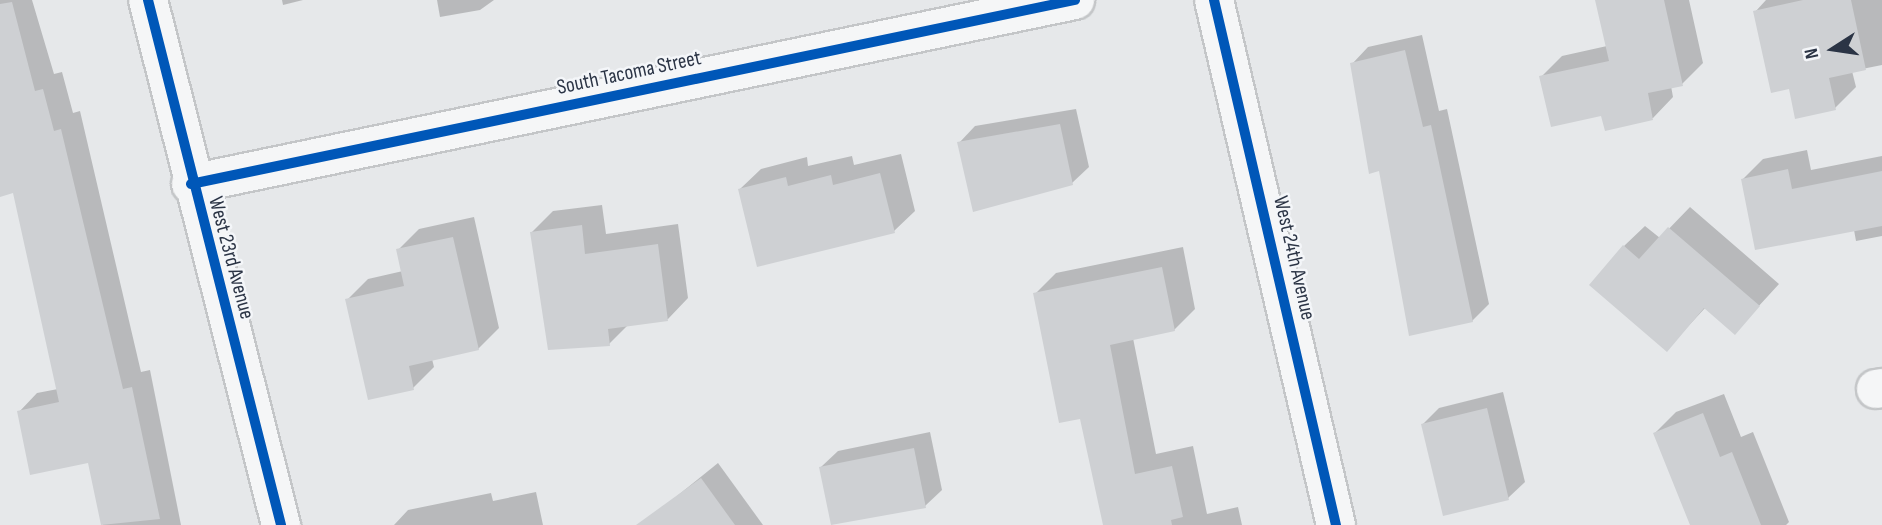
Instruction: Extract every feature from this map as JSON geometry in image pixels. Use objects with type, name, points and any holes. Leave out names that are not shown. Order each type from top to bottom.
[{"type":"street","name":"West 23rd Avenue","points":[[148,0],[191,184],[281,525]]},
{"type":"street","name":"South Tacoma Street","points":[[191,184],[1075,0]]},
{"type":"street","name":"West 24th Avenue","points":[[1214,0],[1336,525]]},
{"type":"building","points":[[1595,0],[1664,0],[1683,86],[1648,93],[1653,120],[1605,131],[1601,116],[1551,127],[1539,76],[1609,61]]},
{"type":"building","points":[[1803,0],[1851,0],[1866,70],[1829,78],[1836,110],[1795,119],[1789,89],[1771,93],[1753,11]]},
{"type":"building","points":[[12,2],[35,91],[43,89],[54,131],[61,129],[123,389],[132,387],[160,519],[101,525],[88,463],[30,475],[17,411],[59,402],[13,193],[0,197],[0,4]]},
{"type":"building","points":[[1405,50],[1423,127],[1431,125],[1473,322],[1409,336],[1379,171],[1369,174],[1350,63]]},
{"type":"building","points":[[1060,124],[1073,185],[973,212],[957,142]]},
{"type":"building","points":[[1788,169],[1792,189],[1882,171],[1882,226],[1755,250],[1741,179]]},
{"type":"building","points":[[880,173],[895,233],[757,267],[738,189],[786,177],[788,186],[831,175],[833,185]]},
{"type":"building","points":[[582,225],[585,254],[658,244],[668,321],[608,329],[610,346],[548,350],[530,232]]},
{"type":"building","points":[[1668,227],[1760,306],[1735,335],[1704,308],[1667,352],[1589,285],[1623,245],[1639,259]]},
{"type":"building","points":[[453,237],[479,350],[409,366],[414,390],[368,400],[345,299],[404,286],[396,249]]},
{"type":"building","points":[[1162,267],[1175,331],[1110,345],[1135,474],[1172,466],[1183,517],[1171,520],[1172,525],[1103,525],[1080,419],[1059,423],[1033,293]]},
{"type":"building","points":[[1487,408],[1509,500],[1443,516],[1421,424]]},
{"type":"building","points":[[1703,413],[1720,457],[1732,452],[1761,525],[1690,525],[1653,433]]},
{"type":"building","points":[[914,448],[926,508],[831,525],[819,467]]},
{"type":"building","points":[[701,478],[735,525],[636,525]]},
{"type":"cycle path","points":[[148,0],[281,525]]},
{"type":"cycle path","points":[[191,184],[1075,0]]},
{"type":"cycle path","points":[[1214,0],[1336,525]]}]
